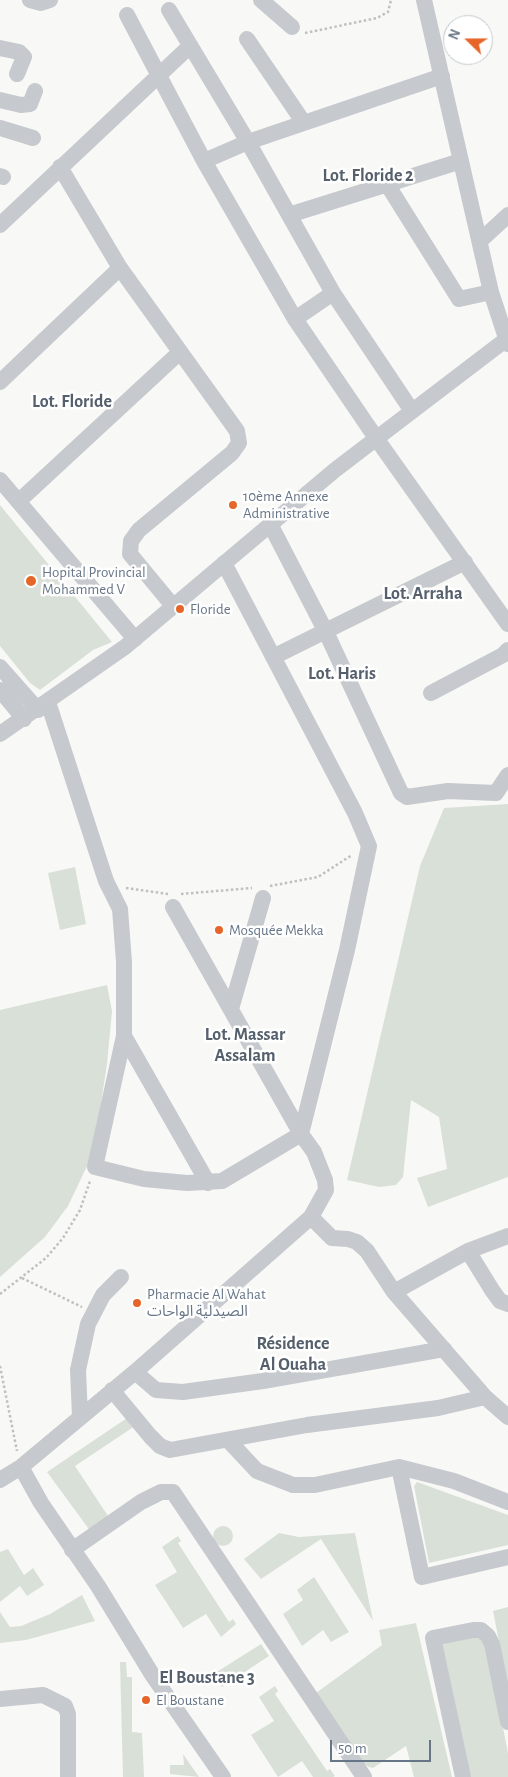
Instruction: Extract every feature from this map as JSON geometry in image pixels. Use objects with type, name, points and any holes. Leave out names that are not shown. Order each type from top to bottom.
[{"type":"street","points":[[30,0],[41,3],[50,0]]},
{"type":"street","points":[[262,0],[292,27]]},
{"type":"street","points":[[0,734],[37,710],[135,639],[270,524],[376,438],[507,340],[491,292],[424,0]]},
{"type":"street","points":[[169,10],[248,142],[333,293],[412,411]]},
{"type":"street","points":[[127,15],[204,161],[295,319],[376,438],[508,624]]},
{"type":"street","points":[[247,39],[304,123]]},
{"type":"street","points":[[0,225],[190,46]]},
{"type":"street","points":[[0,48],[19,52],[24,57],[17,74]]},
{"type":"street","points":[[204,161],[248,142],[442,76]]},
{"type":"street","points":[[0,100],[21,105],[30,104],[34,91]]},
{"type":"street","points":[[0,128],[33,138]]},
{"type":"street","points":[[289,215],[460,162]]},
{"type":"street","points":[[60,167],[120,268],[237,431],[239,443],[232,453],[139,530],[131,541],[130,554],[173,606]]},
{"type":"street","points":[[387,184],[459,299],[491,292]]},
{"type":"street","points":[[480,241],[508,215]]},
{"type":"street","points":[[0,382],[120,268]]},
{"type":"street","points":[[295,319],[333,293]]},
{"type":"street","points":[[18,501],[180,352]]},
{"type":"street","points":[[0,480],[135,639]]},
{"type":"street","points":[[270,524],[326,632],[404,796],[448,791],[496,793],[508,775]]},
{"type":"street","points":[[273,657],[465,562]]},
{"type":"street","points":[[0,667],[37,710],[106,881],[120,909],[124,962],[124,1036],[95,1167],[144,1179],[208,1183],[222,1181],[301,1134],[347,950],[369,846],[355,813],[224,563]]},
{"type":"street","points":[[431,693],[503,655],[508,650]]},
{"type":"street","points":[[0,690],[37,710]]},
{"type":"street","points":[[231,1009],[262,891]]},
{"type":"street","points":[[0,1480],[21,1466],[135,1372],[311,1217],[326,1190],[325,1180],[314,1152],[301,1134],[231,1009],[175,898]]},
{"type":"street","points":[[124,1036],[208,1183]]},
{"type":"street","points":[[311,1217],[332,1238],[348,1239],[357,1242],[367,1250],[394,1292],[485,1397],[508,1417]]},
{"type":"street","points":[[394,1292],[468,1251],[508,1236]]},
{"type":"street","points":[[468,1251],[500,1301],[508,1304]]},
{"type":"street","points":[[80,1417],[78,1370],[88,1324],[102,1295],[121,1277]]},
{"type":"street","points":[[135,1372],[156,1390],[184,1392],[263,1381],[444,1349]]},
{"type":"street","points":[[112,1390],[150,1436],[160,1446],[170,1450],[307,1425],[438,1408],[485,1397]]},
{"type":"street","points":[[228,1440],[258,1471],[293,1485],[315,1485],[399,1467],[454,1482],[508,1502]]},
{"type":"street","points":[[21,1466],[72,1550],[98,1586],[153,1676],[223,1777]]},
{"type":"street","points":[[399,1467],[422,1577],[508,1556]]},
{"type":"street","points":[[72,1550],[141,1502],[160,1492],[173,1492],[364,1777]]},
{"type":"street","points":[[463,1777],[433,1638],[473,1630],[481,1630],[488,1636],[492,1644],[508,1722]]},
{"type":"street","points":[[0,1699],[43,1695],[66,1706],[68,1714],[68,1777]]},
{"type":"path","points":[[292,27],[307,34],[377,18],[388,12],[391,0]]},
{"type":"path","points":[[106,881],[175,898],[262,891],[318,877],[369,846]]},
{"type":"path","points":[[0,1294],[46,1258],[63,1238],[80,1210],[95,1167]]},
{"type":"path","points":[[22,1278],[44,1291],[93,1311]]},
{"type":"path","points":[[0,1366],[8,1412],[21,1466]]},
{"type":"shaded area","name":"Hopital Provincial Mohammed V","points":[[0,505],[112,642],[93,650],[40,690],[30,683],[0,646]]},
{"type":"shaded area","points":[[508,804],[508,1177],[428,1207],[417,1178],[447,1169],[439,1117],[411,1100],[403,1177],[396,1185],[379,1187],[347,1180],[420,866],[444,808]]},
{"type":"shaded area","points":[[75,867],[86,924],[60,930],[48,873]]},
{"type":"shaded area","points":[[107,985],[112,1011],[107,1064],[97,1129],[88,1164],[68,1206],[45,1237],[0,1277],[0,1010]]},
{"type":"shaded area","points":[[127,1418],[135,1426],[75,1466],[110,1519],[91,1532],[47,1472]]},
{"type":"shaded area","points":[[417,1482],[508,1515],[508,1545],[429,1563],[414,1486]]},
{"type":"shaded area","points":[[223,1526],[230,1529],[233,1536],[230,1543],[223,1546],[216,1543],[213,1536],[216,1529]]},
{"type":"shaded area","points":[[279,1533],[299,1537],[355,1533],[373,1621],[321,1539],[261,1579],[244,1559]]},
{"type":"shaded area","points":[[178,1536],[181,1541],[178,1543],[229,1622],[233,1619],[236,1624],[221,1637],[206,1614],[183,1628],[155,1585],[177,1572],[162,1547]]},
{"type":"shaded area","points":[[8,1549],[24,1575],[33,1568],[44,1585],[27,1596],[20,1586],[0,1602],[0,1552]]},
{"type":"shaded area","points":[[314,1577],[349,1632],[331,1642],[323,1630],[302,1646],[283,1614],[303,1600],[297,1590]]},
{"type":"shaded area","points":[[82,1595],[95,1621],[26,1640],[0,1643],[0,1612],[10,1627],[21,1626],[50,1614]]},
{"type":"shaded area","points":[[508,1607],[508,1687],[493,1611]]},
{"type":"shaded area","points":[[416,1623],[452,1777],[414,1777],[406,1746],[373,1768],[362,1763],[316,1693],[382,1645],[379,1630]]},
{"type":"shaded area","points":[[478,1636],[487,1647],[508,1753],[508,1777],[468,1777],[441,1644]]},
{"type":"shaded area","points":[[261,1644],[269,1656],[222,1687],[212,1675]]},
{"type":"shaded area","points":[[120,1662],[126,1662],[127,1677],[132,1677],[132,1732],[142,1733],[144,1777],[123,1777]]},
{"type":"shaded area","points":[[275,1686],[278,1691],[275,1694],[327,1771],[330,1769],[335,1776],[313,1777],[302,1761],[278,1777],[251,1735],[274,1721],[259,1697]]},
{"type":"shaded area","points":[[183,1754],[199,1777],[170,1774],[170,1765],[184,1765]]},
{"type":"place","name":"10ème Annexe Administrative","points":[[233,505]]},
{"type":"place","name":"Hopital Provincial Mohammed V","points":[[31,581]]},
{"type":"place","name":"Floride","points":[[180,609]]},
{"type":"place","name":"Mosquée Mekka","points":[[219,930]]},
{"type":"place","name":"Pharmacie Al Wahat الصيدلية الواحات","points":[[137,1303]]},
{"type":"place","name":"El Boustane","points":[[146,1700]]},
{"type":"district","name":"Lot. Floride 2","points":[[368,176]]},
{"type":"district","name":"Lot. Floride","points":[[72,402]]},
{"type":"district","name":"Lot. Arraha","points":[[423,594]]},
{"type":"district","name":"Lot. Haris","points":[[342,674]]},
{"type":"district","name":"Lot. Massar Assalam","points":[[245,1045]]},
{"type":"district","name":"Résidence Al Ouaha","points":[[293,1354]]},
{"type":"district","name":"El Boustane 3","points":[[207,1678]]}]
